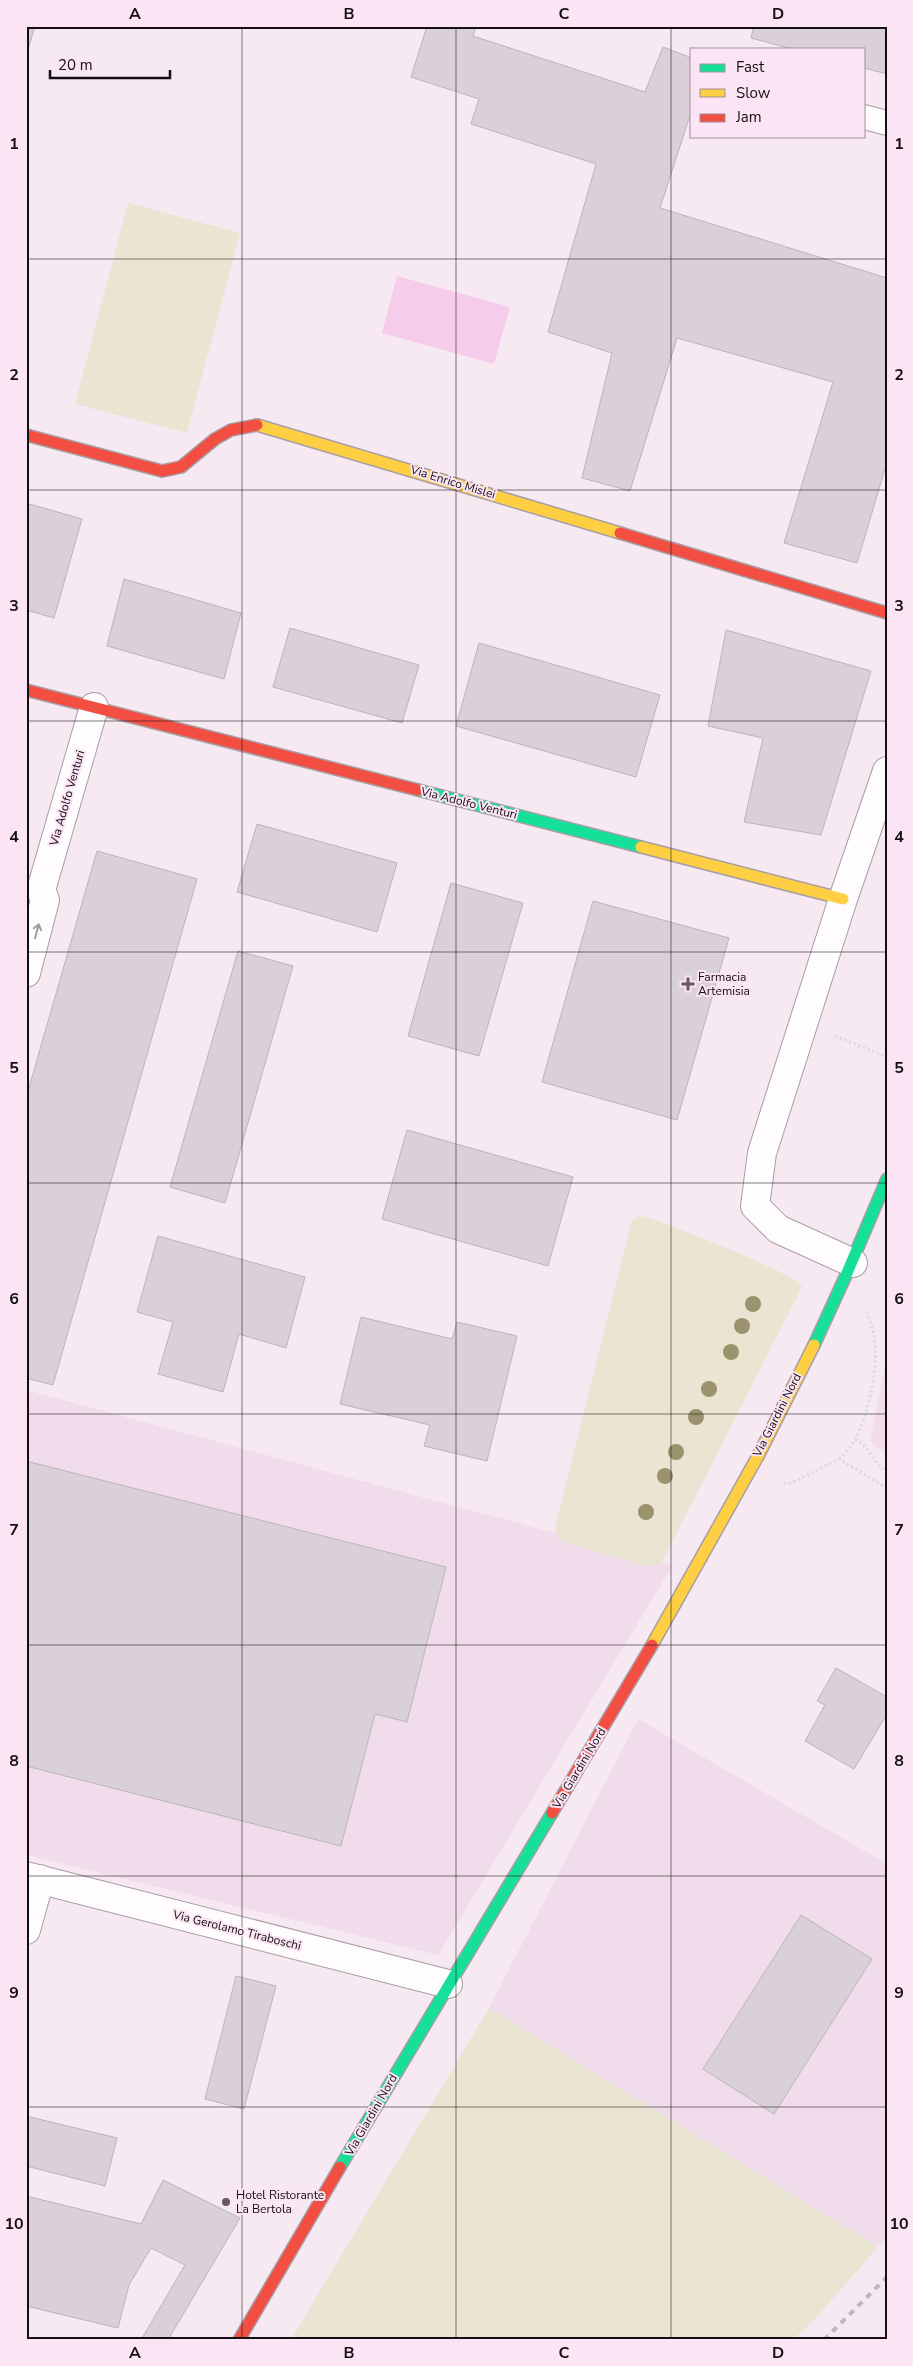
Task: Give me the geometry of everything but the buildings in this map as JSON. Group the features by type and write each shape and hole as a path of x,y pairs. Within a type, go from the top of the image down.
{"street":[{"name":"Via Enrico Mislei","path":"26,435 162,471 181,467 215,438 231,430 258,425 887,613"},
{"name":"Via Adolfo Venturi","path":"26,690 843,898"},
{"name":"Via Adolfo Venturi","path":"26,973 45,900 33,890 94,707"},
{"path":"853,1263 778,1229 755,1206 762,1153 843,898 887,771"},
{"name":"Via Giardini Nord","path":"239,2340 448,1984 661,1633 746,1478 853,1263 887,1179"},
{"path":"26,1930 33,1878"},
{"name":"Via Gerolamo Tiraboschi","path":"33,1878 448,1984"}],"lane":[{"path":"866,118 887,123"}],"path":[{"path":"804,1024 887,1057"},
{"path":"746,1478 789,1484 839,1459 855,1439 866,1408 876,1361 872,1324 864,1306"},
{"path":"855,1439 868,1446 877,1466 887,1472"},
{"path":"839,1459 887,1488"}],"shaded area":[{"path":"128,203 240,233 187,433 75,404"},
{"path":"397,276 510,307 494,364 382,333"},
{"path":"640,1216 651,1218 757,1261 795,1280 802,1287 663,1560 659,1565 650,1567 564,1542 558,1537 555,1527 632,1221"},
{"path":"887,1355 887,1455 870,1441"},
{"path":"26,1390 673,1565 438,1955 26,1855"},
{"path":"638,1719 887,1864 887,2237 878,2247 489,2008"},
{"path":"489,2008 878,2247 815,2319 793,2340 291,2340"}],"railway":[{"path":"824,2340 887,2277"}],"traffic: fast":[{"path":"418,790 641,847"},
{"path":"814,1345 887,1179"},
{"path":"340,2167 552,1813"}],"traffic: slow":[{"path":"257,425 620,533"},
{"path":"641,847 843,899"},
{"path":"652,1645 758,1456 814,1345"}],"traffic: jam":[{"path":"26,435 162,471 181,467 215,439 231,430 257,425"},
{"path":"620,533 887,613"},
{"path":"26,690 418,790"},
{"path":"552,1813 652,1645"},
{"path":"239,2340 340,2167"}],"place":[{"name":"Farmacia Artemisia","path":"688,984"},
{"name":"Hotel Ristorante La Bertola","path":"226,2202"}]}
